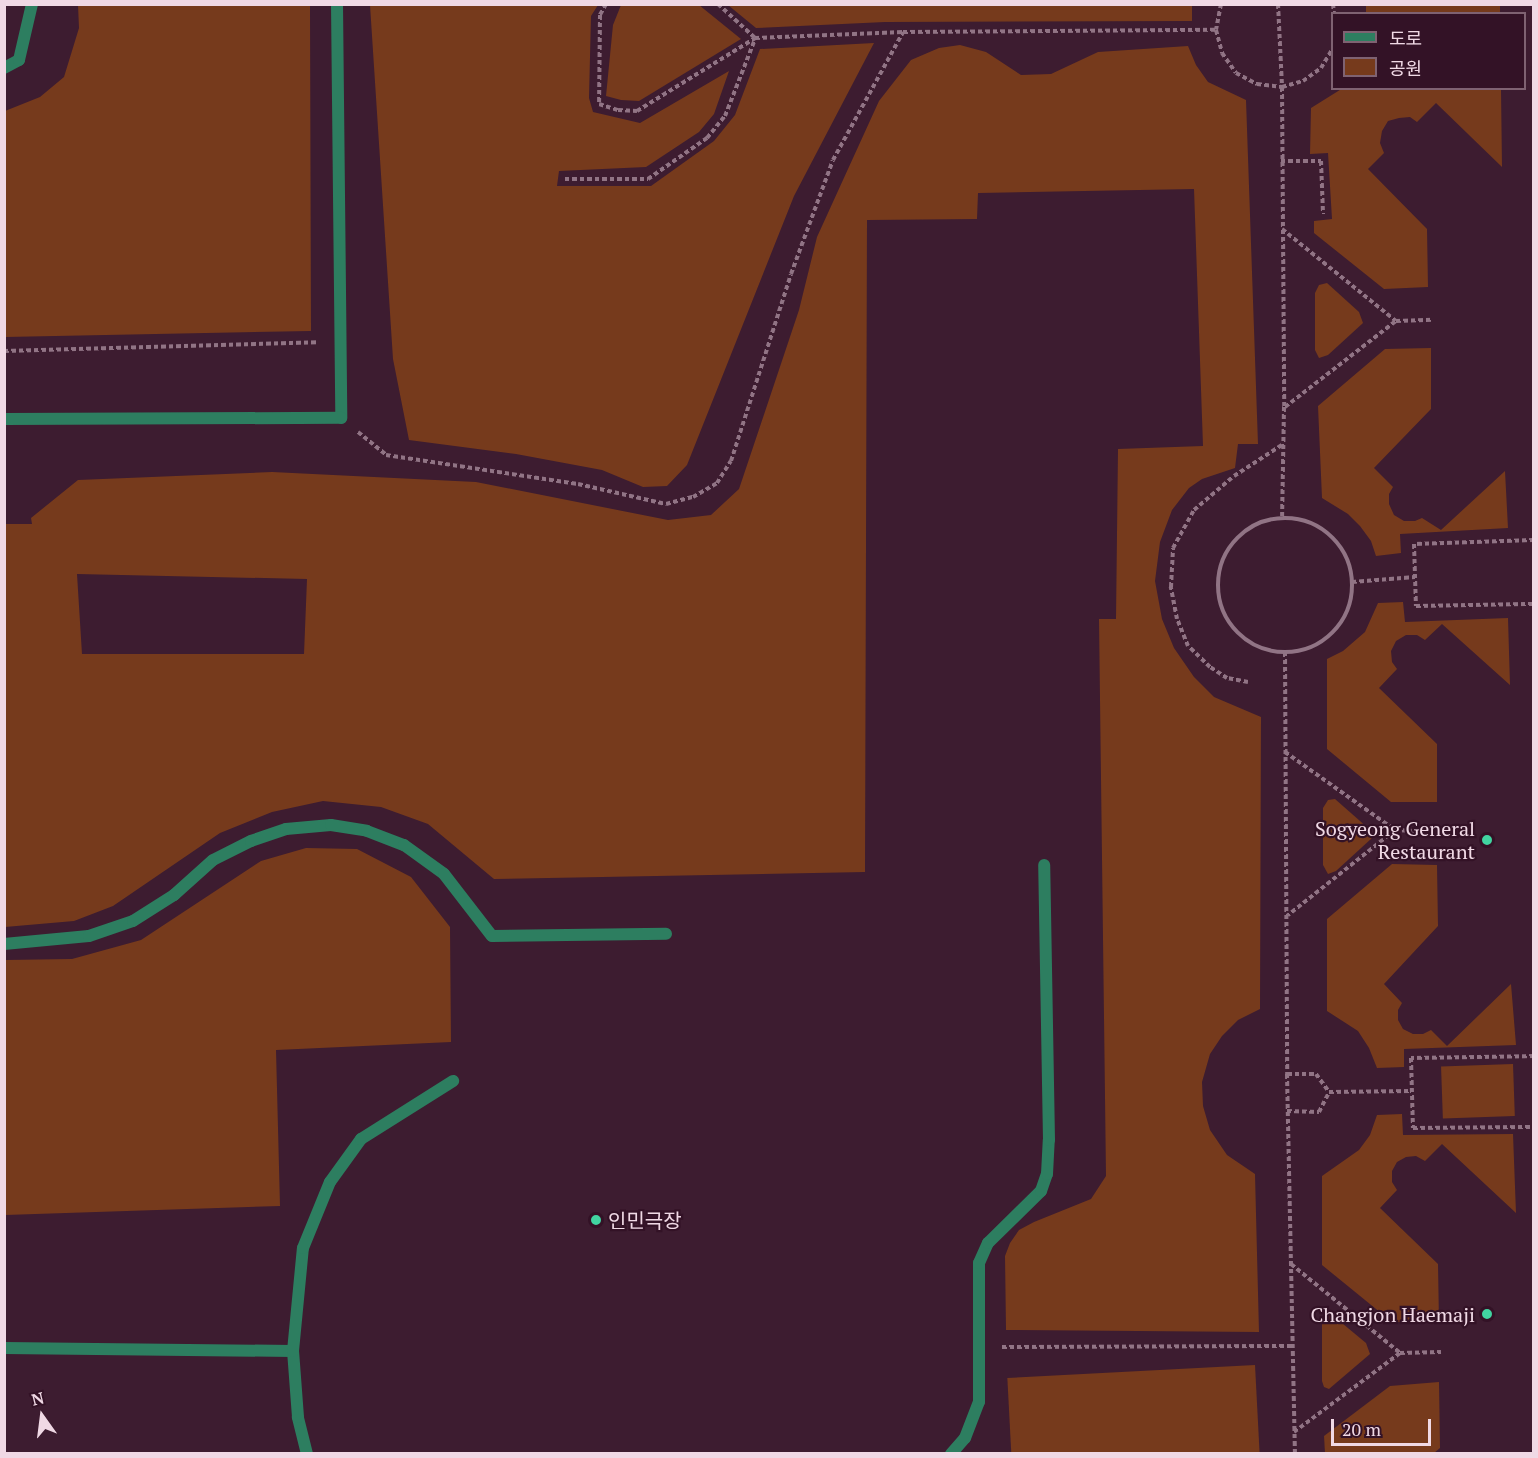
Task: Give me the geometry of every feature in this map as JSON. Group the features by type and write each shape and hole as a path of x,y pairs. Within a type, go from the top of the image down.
{"street":[{"path":"4,68 19,60 32,4"},
{"path":"4,419 341,418 343,342 337,4"},
{"path":"4,944 88,936 134,921 174,896 213,860 251,841 286,829 331,825 367,831 404,845 444,874 492,936 666,934"},
{"path":"951,1454 965,1438 979,1402 978,1263 988,1243 1041,1191 1047,1174 1049,1140 1044,865"},
{"path":"307,1454 298,1417 293,1351 303,1248 330,1182 361,1139 453,1081"},
{"path":"4,1348 293,1351"}],"path":[{"path":"606,4 600,15 600,104 618,110 637,111 755,38 903,33 1216,30"},
{"path":"718,4 755,38"},
{"path":"1221,4 1216,30 1222,53 1236,73 1257,84 1281,87 1303,81 1321,68 1331,52"},
{"path":"1278,4 1284,407 1282,518"},
{"path":"341,418 386,455 578,484 666,504 693,497 717,483 731,461 791,274 832,160 903,33"},
{"path":"565,179 648,178 707,138 724,116 755,38"},
{"path":"1281,161 1321,161 1323,214"},
{"path":"1282,229 1395,321"},
{"path":"1284,407 1395,321 1433,320"},
{"path":"4,351 343,342"},
{"path":"1248,682 1227,678 1210,667 1188,646 1177,619 1171,587 1173,548 1194,510 1234,476 1282,445"},
{"path":"1282,518 1308,521 1330,535 1346,556 1352,582 1348,608 1334,631 1312,646 1286,652 1260,647 1238,633 1223,612 1217,586 1222,561 1236,538 1257,523 1282,518"},
{"path":"1533,540 1414,544 1416,606 1533,604"},
{"path":"1352,582 1415,577"},
{"path":"1286,652 1287,1111 1295,1454"},
{"path":"1285,752 1395,830 1435,832"},
{"path":"1288,915 1395,830"},
{"path":"1533,1056 1410,1058 1413,1128 1533,1127"},
{"path":"1287,1074 1316,1074 1329,1092"},
{"path":"1329,1092 1412,1091"},
{"path":"1287,1111 1319,1112 1329,1092"},
{"path":"1290,1264 1400,1353"},
{"path":"980,1347 1292,1346"},
{"path":"1294,1432 1400,1353 1441,1352"}],"green space":[{"path":"1192,4 1192,21 885,22 756,28 728,5"},
{"path":"78,5 310,5 311,331 5,337 5,111 40,97 64,77 79,28"},
{"path":"370,5 598,5 591,16 589,98 593,112 640,123 729,71 714,114 699,132 646,167 559,171 557,186 651,186 714,141 735,115 760,49 874,43 794,196 687,465 667,486 643,487 602,470 516,454 409,440 393,359"},
{"path":"621,5 699,5 741,39 639,101 606,96 613,25"},
{"path":"1366,5 1500,5 1500,12 1366,12"},
{"path":"960,45 986,52 1021,75 1051,74 1098,52 1188,46 1196,65 1208,82 1246,100 1258,444 1238,444 1235,468 1202,479 1189,488 1172,510 1160,542 1155,581 1162,619 1174,648 1194,677 1214,697 1261,717 1260,1009 1238,1020 1222,1036 1210,1054 1202,1082 1203,1106 1210,1130 1227,1155 1255,1174 1259,1332 1006,1330 1005,1256 1010,1243 1019,1230 1091,1199 1106,1176 1099,619 1116,619 1118,449 1203,446 1194,189 978,193 977,219 867,220 865,872 494,879 428,824 381,807 323,801 272,812 220,833 113,906 74,921 5,927 5,524 32,524 31,518 78,480 272,472 476,482 668,520 711,515 739,489 799,310 817,237 879,101 911,60 939,48","holes":["77,574 307,579 304,654 82,654"]},
{"path":"1340,90 1501,90 1502,167 1436,103 1417,122 1410,117 1399,118 1388,121 1382,131 1380,143 1384,153 1368,169 1427,229 1428,287 1384,289 1314,233 1314,221 1332,219 1328,153 1310,154 1311,108"},
{"path":"1327,283 1359,312 1363,323 1328,355 1319,358 1315,350 1315,293 1319,285"},
{"path":"1431,348 1431,409 1374,468 1393,487 1389,494 1389,504 1394,515 1404,521 1415,521 1422,518 1441,530 1505,471 1508,528 1400,534 1401,553 1376,556 1371,541 1360,526 1348,514 1322,498 1318,406 1385,349"},
{"path":"1403,602 1405,622 1508,618 1510,685 1442,624 1425,640 1417,635 1406,635 1396,641 1391,651 1392,662 1397,669 1379,688 1437,744 1437,802 1391,802 1327,749 1327,659 1343,651 1365,632 1378,603"},
{"path":"1335,799 1368,828 1372,838 1336,871 1328,874 1323,865 1323,808 1328,800"},
{"path":"306,848 357,849 411,877 450,927 451,1042 276,1050 280,1206 5,1215 5,960 72,959 141,940 261,861"},
{"path":"1392,864 1437,865 1438,926 1384,984 1402,1003 1398,1010 1398,1020 1403,1029 1413,1034 1423,1034 1431,1030 1447,1046 1511,984 1516,1045 1404,1049 1404,1067 1377,1068 1369,1048 1358,1031 1327,1011 1327,919"},
{"path":"1513,1064 1515,1116 1443,1118 1441,1067"},
{"path":"1402,1114 1403,1135 1513,1134 1516,1213 1442,1144 1425,1161 1416,1156 1406,1157 1397,1162 1392,1171 1392,1182 1397,1190 1380,1208 1438,1264 1439,1322 1392,1322 1322,1265 1322,1176 1359,1150 1370,1135 1377,1115"},
{"path":"1331,1314 1366,1343 1370,1354 1329,1389 1324,1387 1322,1381 1322,1324 1325,1316"},
{"path":"1255,1365 1260,1453 1011,1454 1007,1378"},
{"path":"1439,1382 1440,1448 1434,1453 1325,1453 1324,1436 1390,1386"}],"place":[{"name":"Sogyeong General Restaurant","path":"1487,840"},
{"name":"인민극장","path":"596,1220"},
{"name":"Changjon Haemaji","path":"1487,1314"}]}
